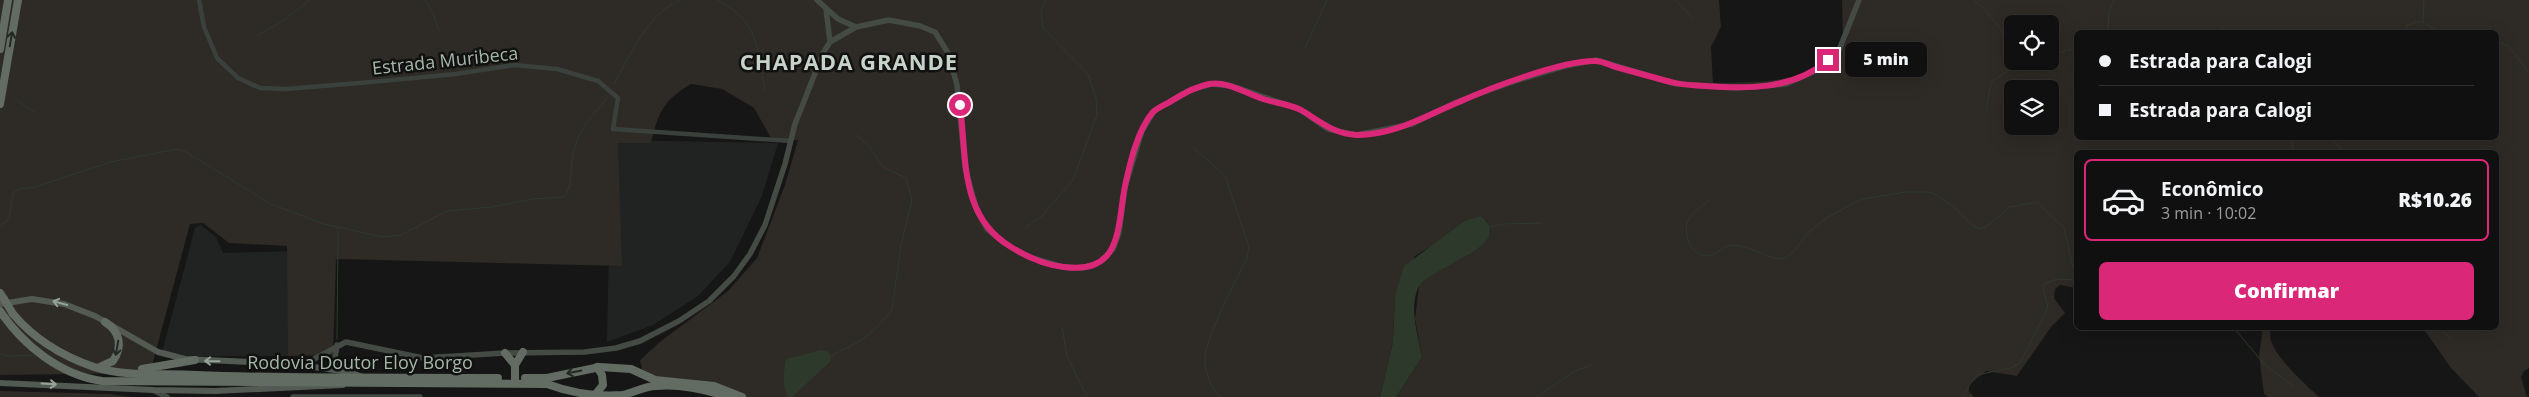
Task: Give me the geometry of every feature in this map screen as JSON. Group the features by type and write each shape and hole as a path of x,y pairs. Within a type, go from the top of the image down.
{"highway":[{"path":"0,49 8,0"},
{"path":"0,104 18,0"},
{"name":"Rodovia Doutor Eloy Borgo","path":"1,299 34,336 50,348 96,368 126,372 515,381 547,378 597,367 631,369 655,380 714,386 742,397"},
{"path":"2,314 28,343 53,362 82,377 109,382 349,383 515,381 547,384 574,394 622,395 655,386 689,388 728,397"},
{"path":"96,368 110,364 118,351 116,332 106,322"},
{"path":"505,352 515,365"},
{"path":"515,381 515,365 523,352"},
{"path":"126,372 195,360"},
{"path":"595,395 603,385 602,375 597,367"}],"main road":[{"path":"1,299 48,300 74,308 106,322 158,352 195,360 303,365 340,370 364,378"},
{"path":"0,383 214,394 323,387 349,383"}],"street":[{"name":"Estrada Muribeca","path":"199,0 204,27 217,58 238,78 260,88 280,90 371,82 456,74 514,65 557,69 598,81 618,98 613,129 791,141"},
{"path":"817,0 838,19 856,27"},
{"path":"830,42 856,27 889,20 920,26 936,32 948,53 957,85 965,166 977,211 987,229 1002,242 1026,256 1063,267 1083,268 1100,262 1113,248 1119,233 1125,187 1142,131 1154,111 1190,90 1210,84 1232,86 1299,109 1328,129 1356,135 1412,124 1459,102 1515,81 1565,66 1596,60 1676,84 1738,88 1786,84 1817,70 1839,50 1859,0"},
{"path":"303,365 319,358 337,345 346,342 423,358 505,352 585,352 616,348 662,331 709,301 734,276 750,254 765,225 811,84 830,42 826,9"},
{"path":"337,345 335,358 340,370"},
{"path":"153,390 167,397"},
{"path":"293,397 420,397"}],"shaded area":[{"path":"0,0 1719,0 1721,27 1711,47 1713,83 1782,79 1796,76 1821,65 1843,42 1842,0 2529,0 2529,368 2524,371 2521,377 2527,397 2479,397 2451,368 2424,330 2499,330 2499,150 2074,150 2074,288 2060,285 2055,289 2054,298 2065,313 2051,327 2017,376 1986,371 1969,385 1969,391 1974,397 1396,397 1422,357 1415,319 1419,285 1429,276 1468,255 1491,232 1487,221 1481,216 1415,256 1395,296 1393,342 1380,397 742,397 644,379 640,360 661,341 728,291 757,258 785,185 798,140 772,140 754,108 722,89 691,84 668,102 660,115 651,143 618,143 622,266 336,259 333,355 288,356 287,246 229,243 203,223 190,224 150,373 0,375"},
{"path":"611,140 778,143 762,196 730,262 698,296 653,325 607,342"},
{"path":"1481,216 1490,227 1488,237 1480,247 1425,280 1418,288 1415,296 1414,313 1422,357 1396,397 1380,397 1393,342 1395,296 1404,266 1465,221"},
{"path":"201,225 216,237 223,253 295,251 295,356 161,356 195,228"},
{"path":"2263,330 2272,330 2270,336 2278,355 2319,397 2268,397 2264,394 2259,355"},
{"path":"821,350 829,352 831,361 792,397 789,397 784,384 786,359"},
{"path":"0,391 110,394 131,397 0,397"}],"waterway":[{"path":"258,35 281,22 310,0"},
{"path":"425,0 433,13 439,30"},
{"path":"614,84 633,48 650,24 659,14 681,0"},
{"path":"717,0 741,16 754,37 765,90"},
{"path":"1025,228 1042,216 1073,180 1097,115 1096,98 1088,74 1043,28 1041,12 1046,0"},
{"path":"1305,48 1327,0"},
{"path":"1676,0 1692,18"},
{"path":"1974,0 1997,24 2004,36"},
{"path":"2108,30 2109,12 2114,0"},
{"path":"2423,21 2424,0"},
{"path":"2406,30 2407,25 2420,21 2436,30"},
{"path":"2222,30 2223,26"},
{"path":"2499,42 2509,46 2529,73"},
{"path":"2059,53 2074,49"},
{"path":"1986,111 1991,82 2009,70"},
{"path":"14,98 34,112"},
{"path":"0,226 9,219 13,193 19,189 35,187 111,162 177,149 186,152 271,204 324,224 383,237 401,235 447,211 492,207 532,199 563,197 570,185 576,142 584,126 607,98"},
{"path":"829,357 860,341 876,328 892,310 901,245 912,200 906,178 883,167 868,145 855,134"},
{"path":"2292,140 2293,150"},
{"path":"2333,140 2342,150"},
{"path":"1193,147 1225,176 1249,247 1247,258 1210,336 1205,358 1207,374 1220,397"},
{"path":"1709,201 1693,214 1687,224 1687,236 1696,252 1700,255 1710,256 1727,246 1734,245 1779,259 1785,258 1793,252 1810,231 1828,217 1862,199 1906,192 1931,192 1953,206 1972,225 1980,229 1986,227 2010,207 2037,202 2064,228 2074,271"},
{"path":"1488,227 1503,224 1542,223"},
{"path":"337,339 338,228"},
{"path":"1962,397 1976,375 2011,368 2020,363 2048,307 2043,290 2044,284 2057,279 2074,280"},
{"path":"1062,327 1067,356 1087,397"},
{"path":"2236,330 2264,364 2294,387"},
{"path":"2441,330 2450,338"},
{"path":"0,354 10,356 36,355"},
{"path":"1536,397 1575,371 1591,365"}],"district":[{"name":"CHAPADA GRANDE","path":"849,61"}],"route":[{"path":"960,105 965,166 977,211 987,229 1002,242 1026,256 1063,267 1083,268 1100,262 1113,248 1119,233 1125,187 1134,152 1142,131 1154,111 1190,90 1210,84 1232,86 1299,109 1328,129 1356,135 1385,131 1412,124 1459,102 1515,81 1565,66 1596,60 1676,84 1738,88 1786,84 1817,70 1828,60"}]}
